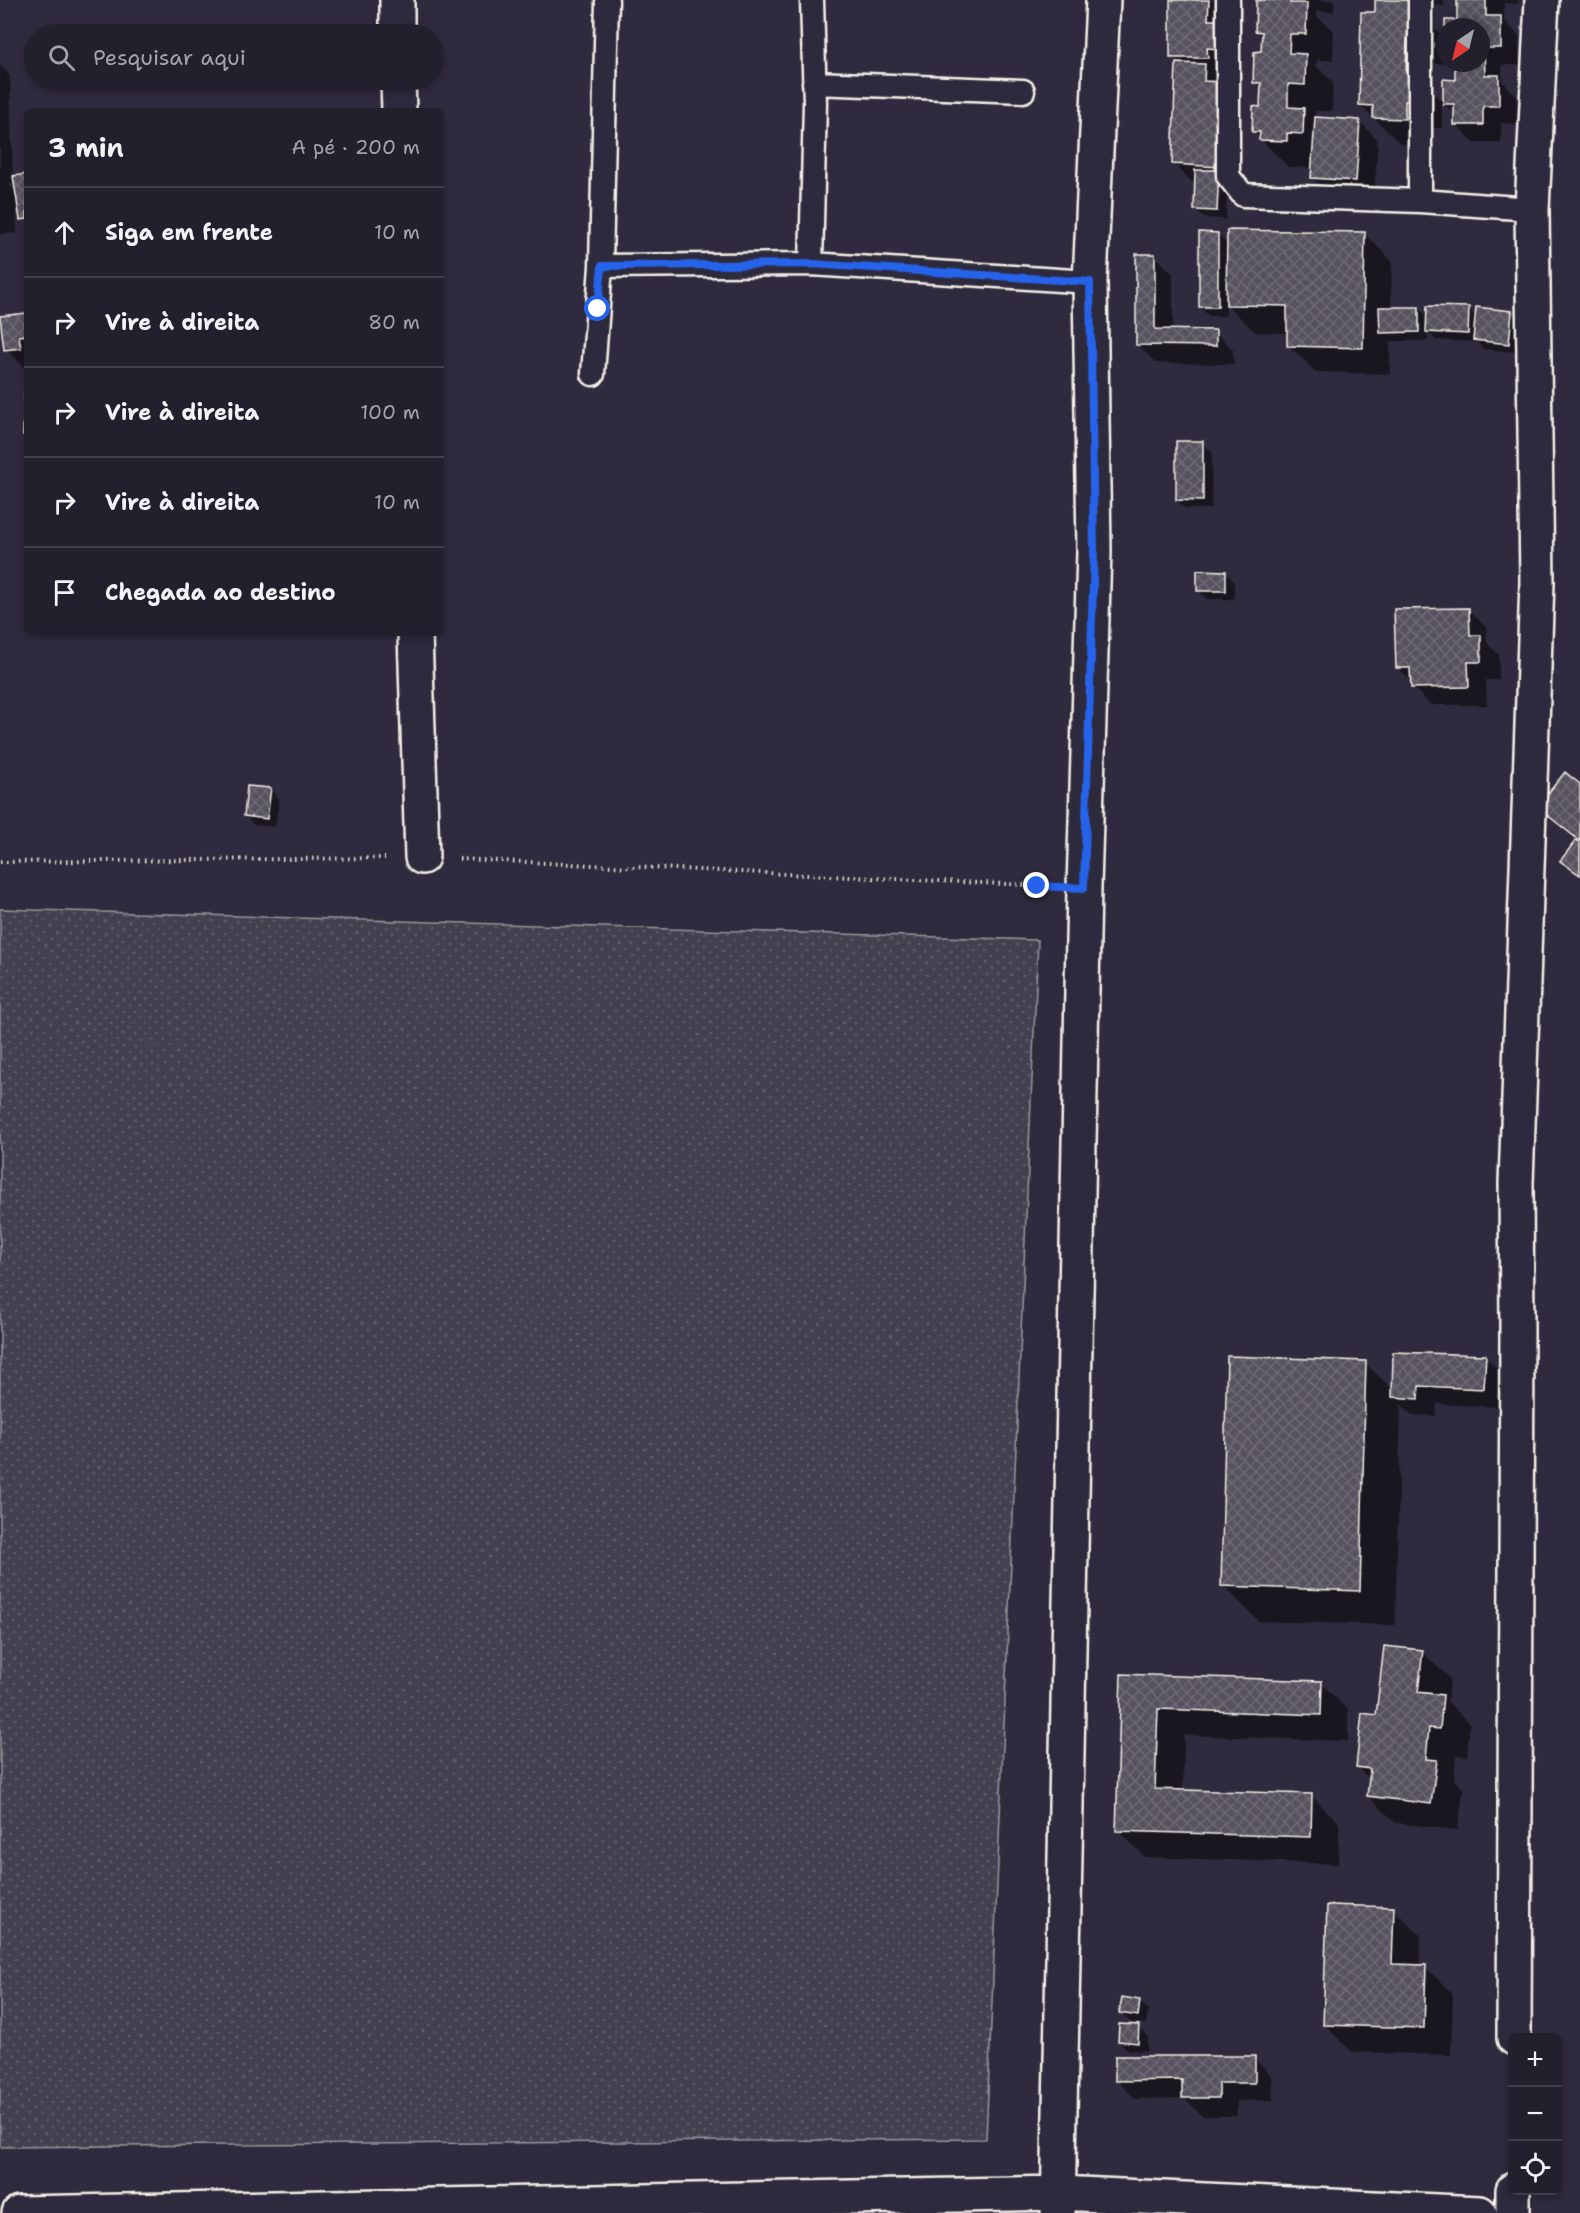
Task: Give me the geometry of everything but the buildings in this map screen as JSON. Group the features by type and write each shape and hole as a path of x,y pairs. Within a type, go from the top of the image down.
{"street":[{"path":"397,0 397,24"},
{"path":"1058,2203 1084,888 1094,551 1090,282 1103,0"},
{"path":"1514,2033 1516,1183 1537,582 1532,209 1542,0"},
{"path":"398,90 399,108"},
{"path":"415,636 422,857"},
{"path":"1513,2195 1513,2213"},
{"path":"19,2213 1058,2203 1480,2213"}],"lane":[{"path":"593,374 602,266 607,0"},
{"path":"811,264 814,83 812,0"},
{"path":"1228,0 1228,176 1243,195 1420,201 1532,209"},
{"path":"1420,0 1420,201"},
{"path":"814,83 1023,91"},
{"path":"602,266 811,264 1090,282"}],"path":[{"path":"0,862 422,857 1084,888"}],"shaded area":[{"path":"0,909 1038,940 986,2139 0,2147"}],"route":[{"path":"598,309 602,266 811,264 1090,282 1094,551 1084,888 1037,886"}]}
